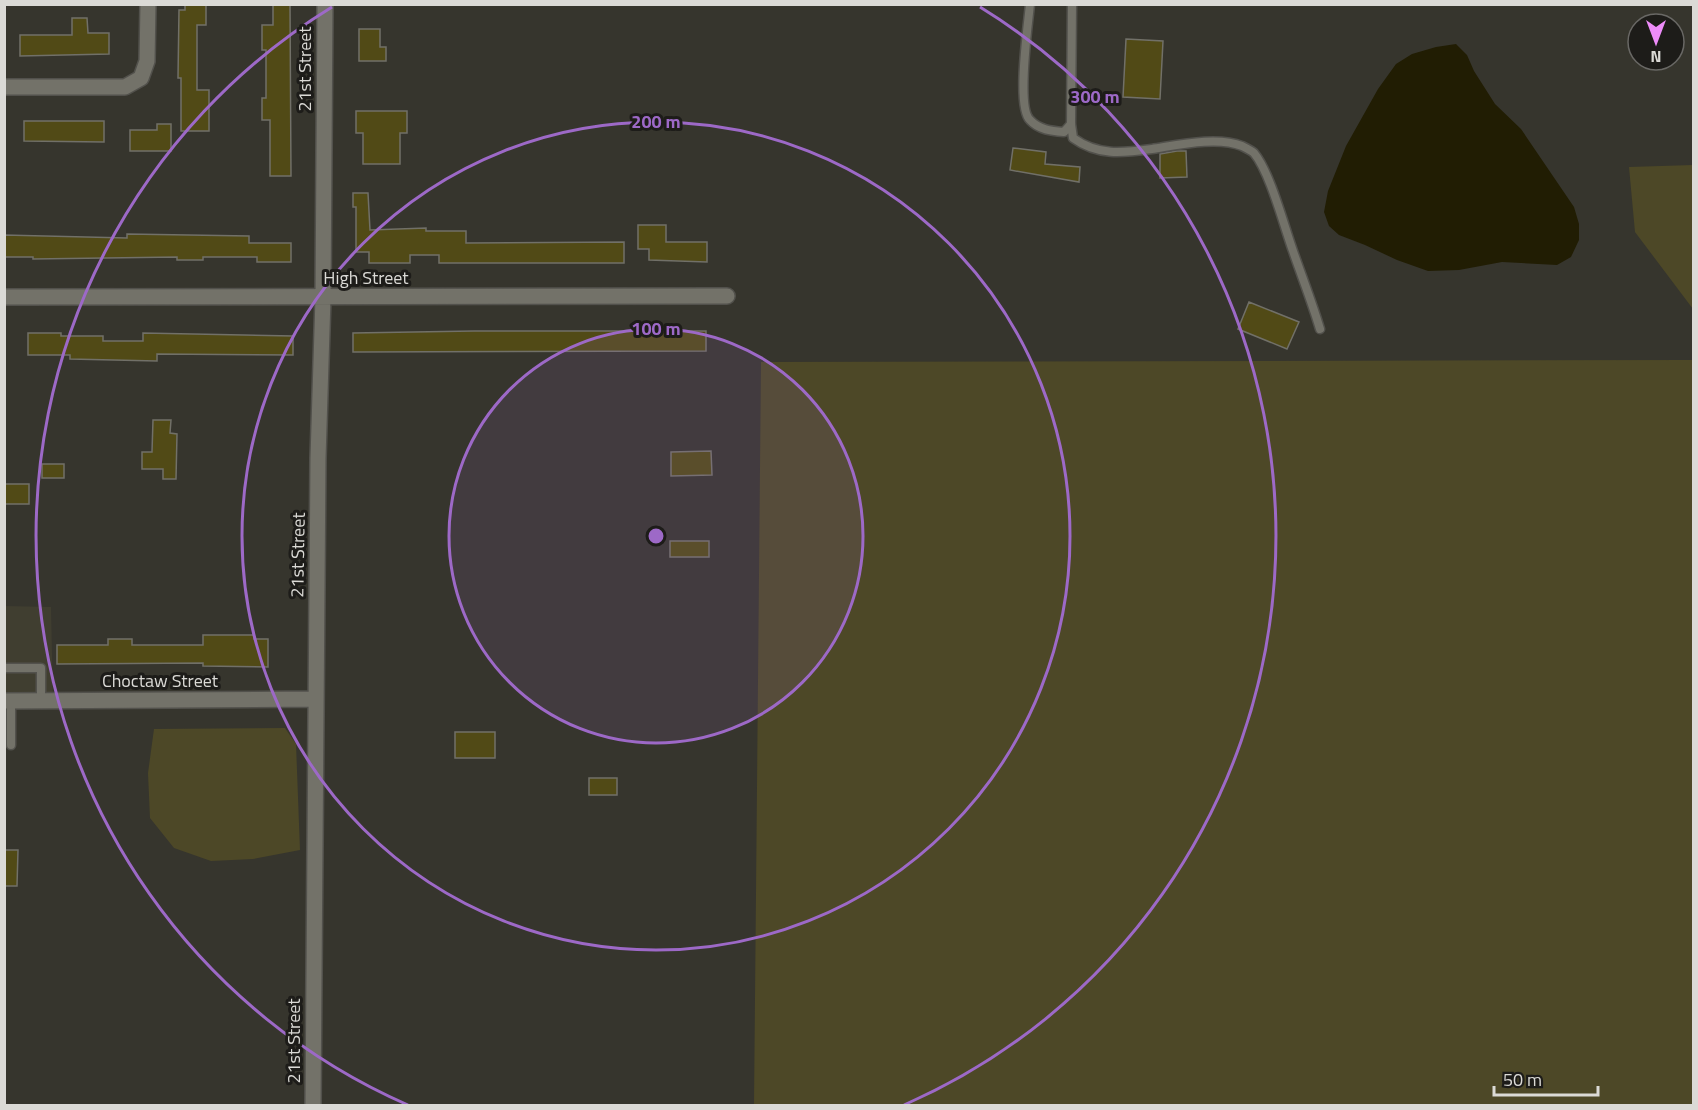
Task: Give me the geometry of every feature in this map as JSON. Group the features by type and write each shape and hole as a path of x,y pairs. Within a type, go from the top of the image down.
{"street":[{"path":"4,87 125,87 141,78 147,61 147,4"},
{"name":"21st Street","path":"313,1106 318,458 323,298 325,4"},
{"name":"High Street","path":"4,297 727,296"},
{"name":"Choctaw Street","path":"8,701 316,699"}],"lane":[{"path":"1030,4 1023,88 1024,108 1029,120 1047,131 1064,132 1071,124"},
{"path":"1072,4 1071,124 1073,138 1086,147 1104,153 1126,153 1188,143 1228,143 1254,152 1273,193 1320,329"},
{"path":"4,668 41,668 41,701"},
{"path":"8,701 11,745"}],"shaded area":[{"path":"1456,44 1467,55 1474,71 1495,104 1521,129 1574,207 1579,224 1579,240 1571,257 1557,265 1502,262 1459,270 1428,271 1339,235 1329,226 1324,212 1328,191 1346,146 1378,89 1396,64 1412,54"},
{"path":"1693,165 1693,309 1635,232 1629,167"},
{"path":"1693,360 1693,1105 754,1105 761,362"},
{"path":"5,606 51,607 53,701 5,701"},
{"path":"285,728 296,744 300,850 253,859 211,861 174,848 150,818 148,773 154,729"}],"building":[{"path":"185,4 206,4 206,25 197,25 197,90 209,90 209,131 181,131 181,78 178,78 179,10 185,10"},
{"path":"273,4 290,4 291,176 270,176 270,120 262,120 262,98 266,98 266,50 262,50 262,25 273,25"},
{"path":"72,18 87,18 88,33 109,33 109,54 20,56 20,35 72,35"},
{"path":"359,29 380,29 380,47 386,47 386,61 359,61"},
{"path":"1126,39 1163,41 1160,99 1123,97"},
{"path":"356,111 407,111 407,133 400,133 400,164 363,164 363,133 356,133"},
{"path":"24,121 104,121 104,142 24,141"},
{"path":"157,124 171,124 171,151 130,151 130,130 157,130"},
{"path":"1013,148 1046,152 1045,164 1080,167 1079,182 1010,170"},
{"path":"1186,151 1187,177 1160,178 1160,154"},
{"path":"353,193 368,193 370,230 426,228 426,231 466,231 466,243 624,242 624,263 439,263 439,255 410,255 410,263 369,263 369,252 356,252 356,207 353,207"},
{"path":"638,225 666,225 666,242 707,242 707,262 649,260 649,249 638,249"},
{"path":"127,234 249,236 249,243 291,243 291,262 257,262 257,257 203,257 203,260 177,260 177,257 33,259 33,257 4,257 4,235 127,238"},
{"path":"1249,302 1299,322 1287,349 1238,329"},
{"path":"706,331 706,351 353,352 353,333"},
{"path":"28,333 103,336 103,341 143,341 143,333 293,336 293,355 157,354 157,361 70,359 70,355 28,355"},
{"path":"153,420 171,420 170,433 177,434 176,479 163,479 163,469 142,469 142,452 152,452"},
{"path":"711,451 712,475 671,476 671,452"},
{"path":"42,464 64,464 64,478 42,478"},
{"path":"4,484 29,484 29,504 4,504"},
{"path":"670,541 709,541 709,557 670,557"},
{"path":"203,635 254,635 254,639 268,639 268,667 203,666 203,663 57,664 57,645 108,645 108,639 132,639 132,645 203,645"},
{"path":"455,732 495,732 495,758 455,758"},
{"path":"589,778 617,778 617,795 589,795"},
{"path":"4,850 18,850 17,886 4,886"}]}
